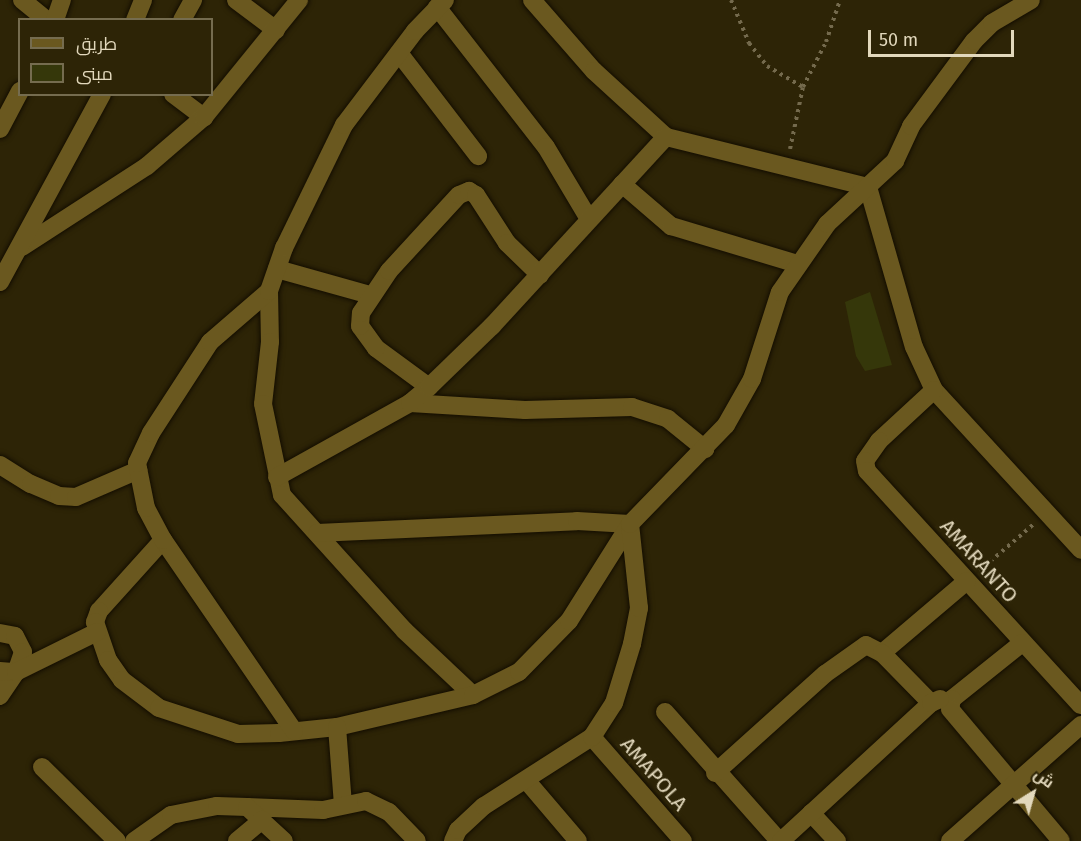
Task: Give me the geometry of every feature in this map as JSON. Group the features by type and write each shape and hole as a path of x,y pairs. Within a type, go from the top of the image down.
{"street":[{"path":"22,0 44,18"},
{"path":"56,18 62,0"},
{"path":"136,18 143,0"},
{"path":"183,18 193,0"},
{"path":"236,0 276,30"},
{"path":"22,247 147,166 204,117 299,0"},
{"path":"532,0 594,71 666,137 868,187"},
{"path":"163,540 99,611 95,622 97,632 123,680 159,708 238,734 337,727 473,695 519,672 548,645 569,621 630,524 726,425 752,379 780,292 827,224 895,161 911,126 974,41 992,23 1031,0"},
{"path":"473,695 398,623 282,495 263,404 270,342 269,291 339,134 399,53 441,3 546,147 589,219"},
{"path":"399,53 478,156"},
{"path":"0,129 18,95"},
{"path":"1,278 22,247 101,96"},
{"path":"176,96 204,117"},
{"path":"277,477 410,403 429,387 540,275 666,137"},
{"path":"622,184 671,226 798,264"},
{"path":"868,187 914,347 934,390 1081,550"},
{"path":"429,387 366,336 360,326 361,313 370,295 465,192 476,195 503,237 540,275"},
{"path":"277,269 370,295"},
{"path":"269,291 226,326 192,366 142,448 138,470 146,508 163,540 294,731"},
{"name":"AMARANTO","path":"934,390 879,441 865,461 867,471 1081,705"},
{"path":"410,403 525,410 632,406 668,419 705,448"},
{"path":"0,465 31,484 59,496 76,497 138,470"},
{"path":"317,532 577,521 630,524"},
{"path":"453,841 458,830 484,806 592,737 614,703 632,644 639,597 630,524"},
{"path":"882,652 967,581"},
{"path":"8,671 97,632"},
{"path":"0,633 19,639 23,652 8,671 0,696"},
{"path":"665,712 715,772 780,841 931,703 952,699 1022,643"},
{"path":"715,772 858,648 866,645 882,652 931,703"},
{"path":"952,699 952,714 1012,787 1061,841"},
{"path":"950,841 1081,725"},
{"path":"337,727 343,805"},
{"name":"AMAPOLA","path":"592,737 683,841"},
{"path":"42,767 117,841"},
{"path":"526,780 578,841"},
{"path":"134,841 154,823 171,814 217,806 323,810 343,805 375,802 417,841"},
{"path":"247,807 284,841"},
{"path":"811,813 837,841"},
{"path":"237,841 262,820"}],"path":[{"path":"731,0 749,43 767,66 803,87"},
{"path":"787,166 803,87 826,42 840,0"},
{"path":"967,581 1047,513"}],"building":[{"path":"870,292 892,365 865,371 856,356 845,302"}]}
